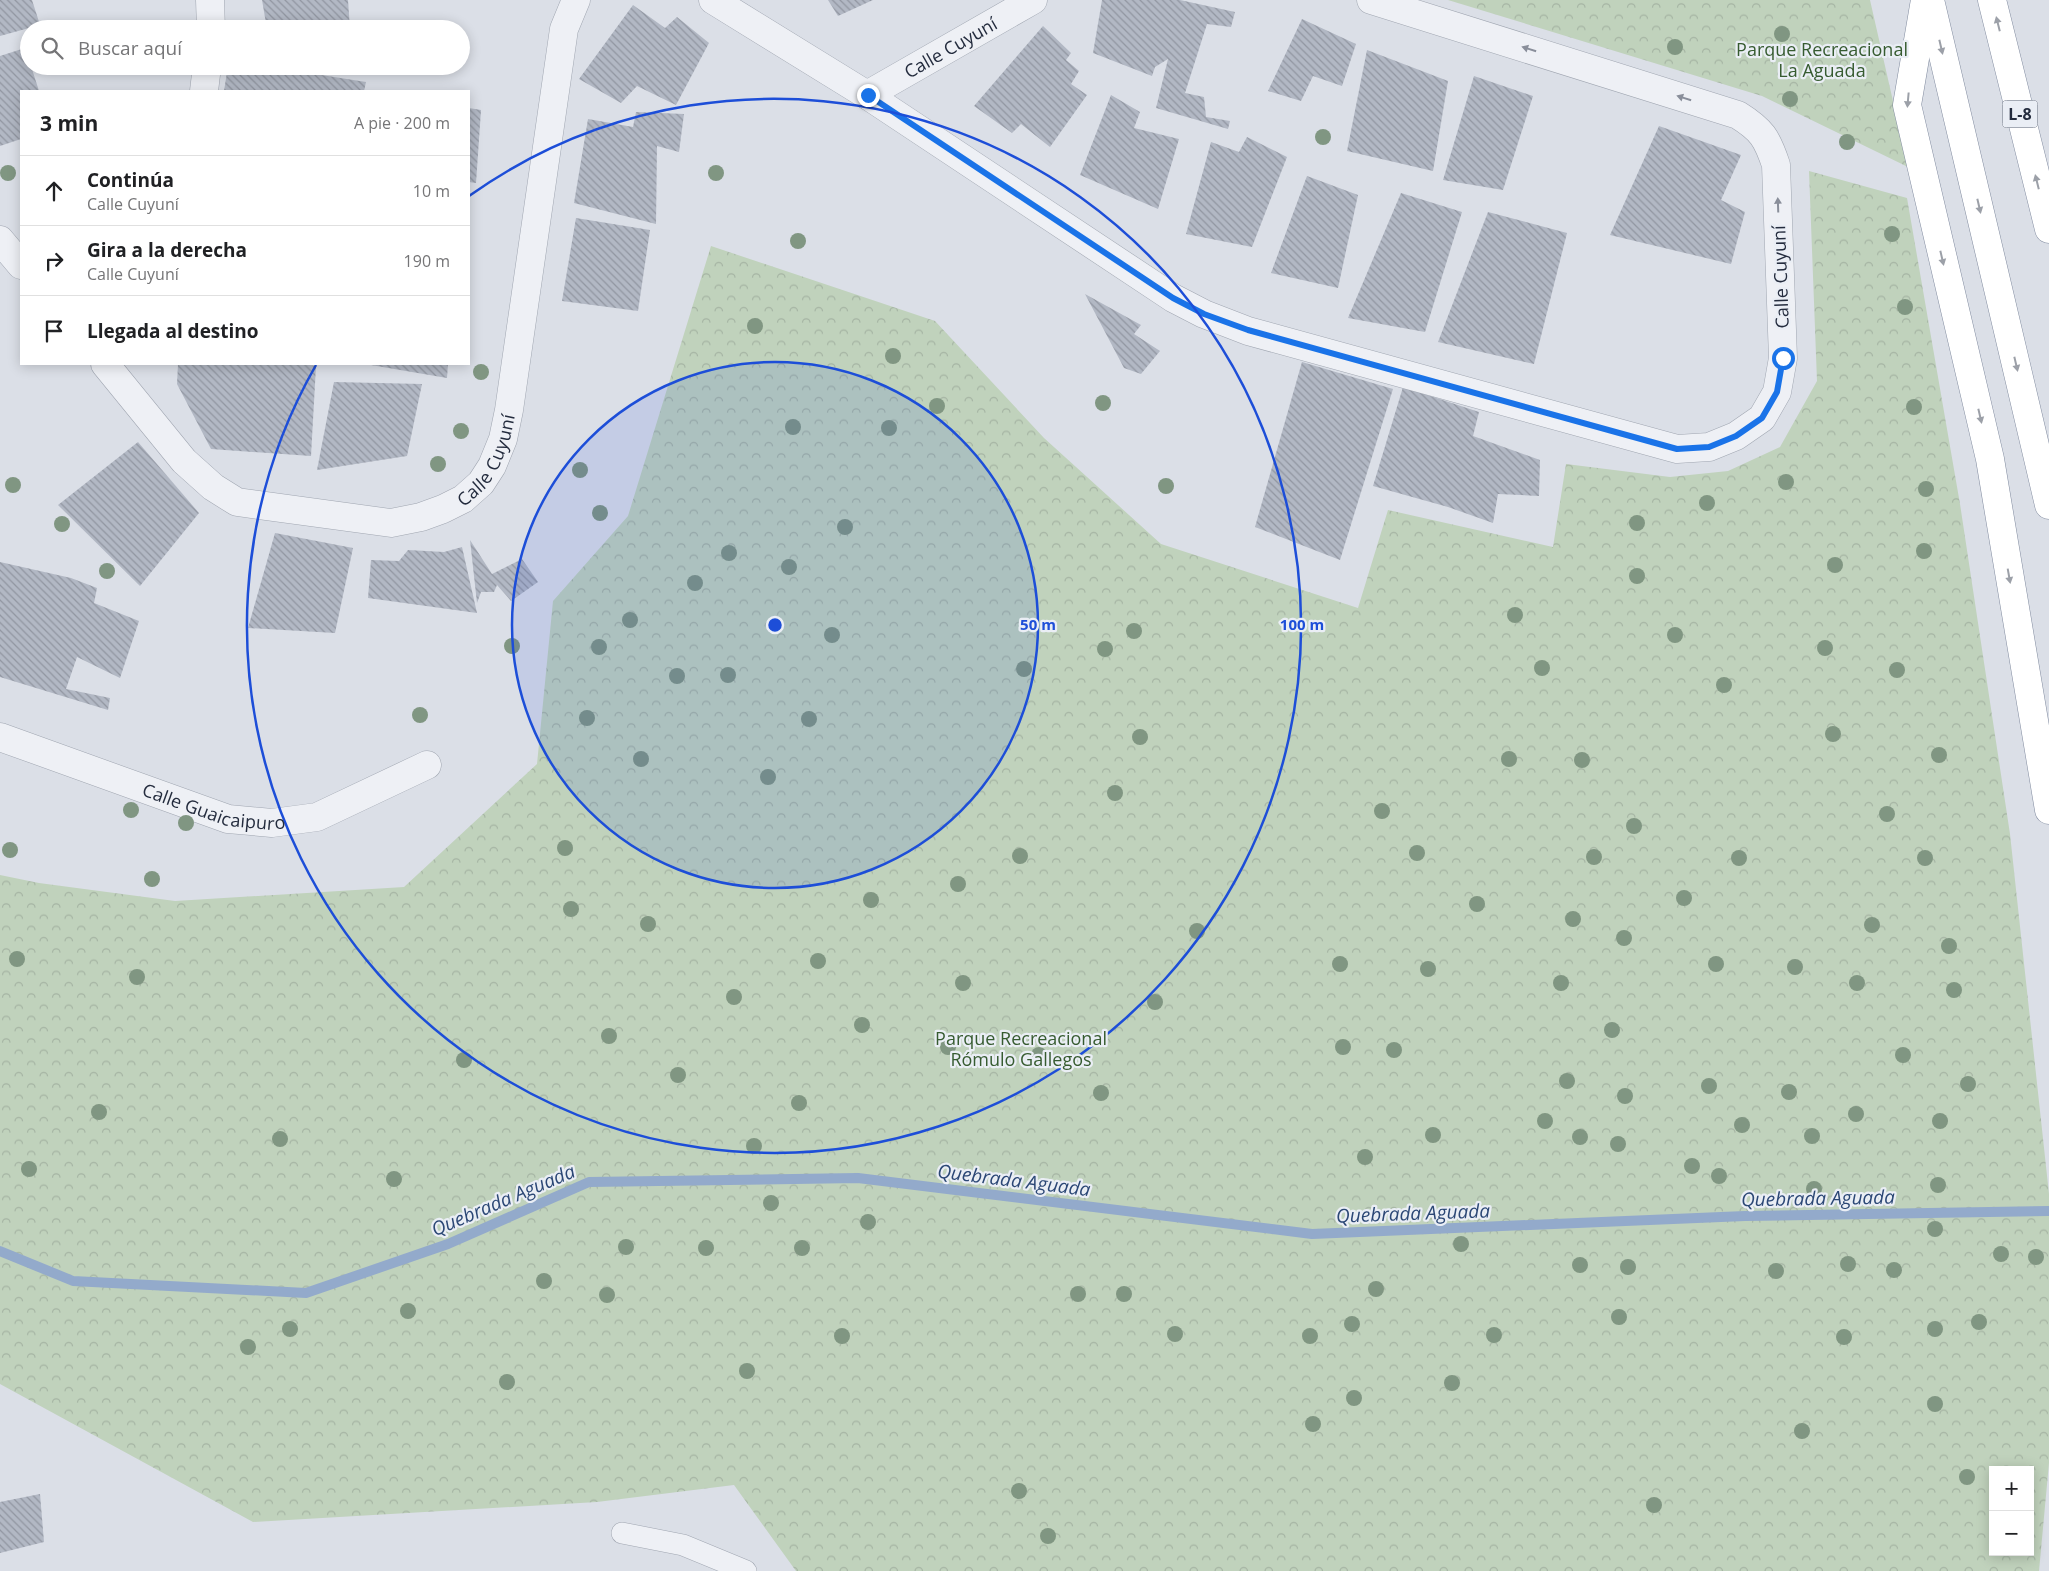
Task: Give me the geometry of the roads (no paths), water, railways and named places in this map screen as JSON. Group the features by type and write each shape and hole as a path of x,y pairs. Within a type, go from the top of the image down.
{"highway":[{"path":"1925,0 1907,105 1990,459 2049,810"},
{"path":"1930,0 2049,505"},
{"name":"L-8","path":"1992,0 2049,229"}],"street":[{"path":"210,0 212,20"},
{"name":"Calle Cuyuní","path":"111,366 184,461 213,487 237,502 391,524 421,518 463,499 481,483 492,466 505,429 564,29 576,0"},
{"name":"Calle Cuyuní","path":"713,0 868,95 1173,298 1204,314 1248,330 1677,449 1709,447 1736,436 1762,418 1777,392 1783,358 1776,165 1769,143 1755,126 1738,115 1371,0"},
{"name":"Calle Cuyuní","path":"868,95 1033,0"},
{"path":"204,90 206,75"},
{"path":"0,240 20,264"},
{"name":"Calle Guaicaipuro","path":"0,737 228,819 272,822 317,817 427,765"}],"lane":[{"path":"622,1532 683,1545 746,1571"}],"waterway":[{"name":"Quebrada Aguada","path":"0,1251 73,1281 306,1293 448,1244 589,1182 858,1178 1312,1234 1745,1216 2049,1211"}],"park label":[{"name":"Parque Recreacional La Aguada","path":"1822,59"},
{"name":"Parque Recreacional Rómulo Gallegos","path":"1021,1048"}]}
